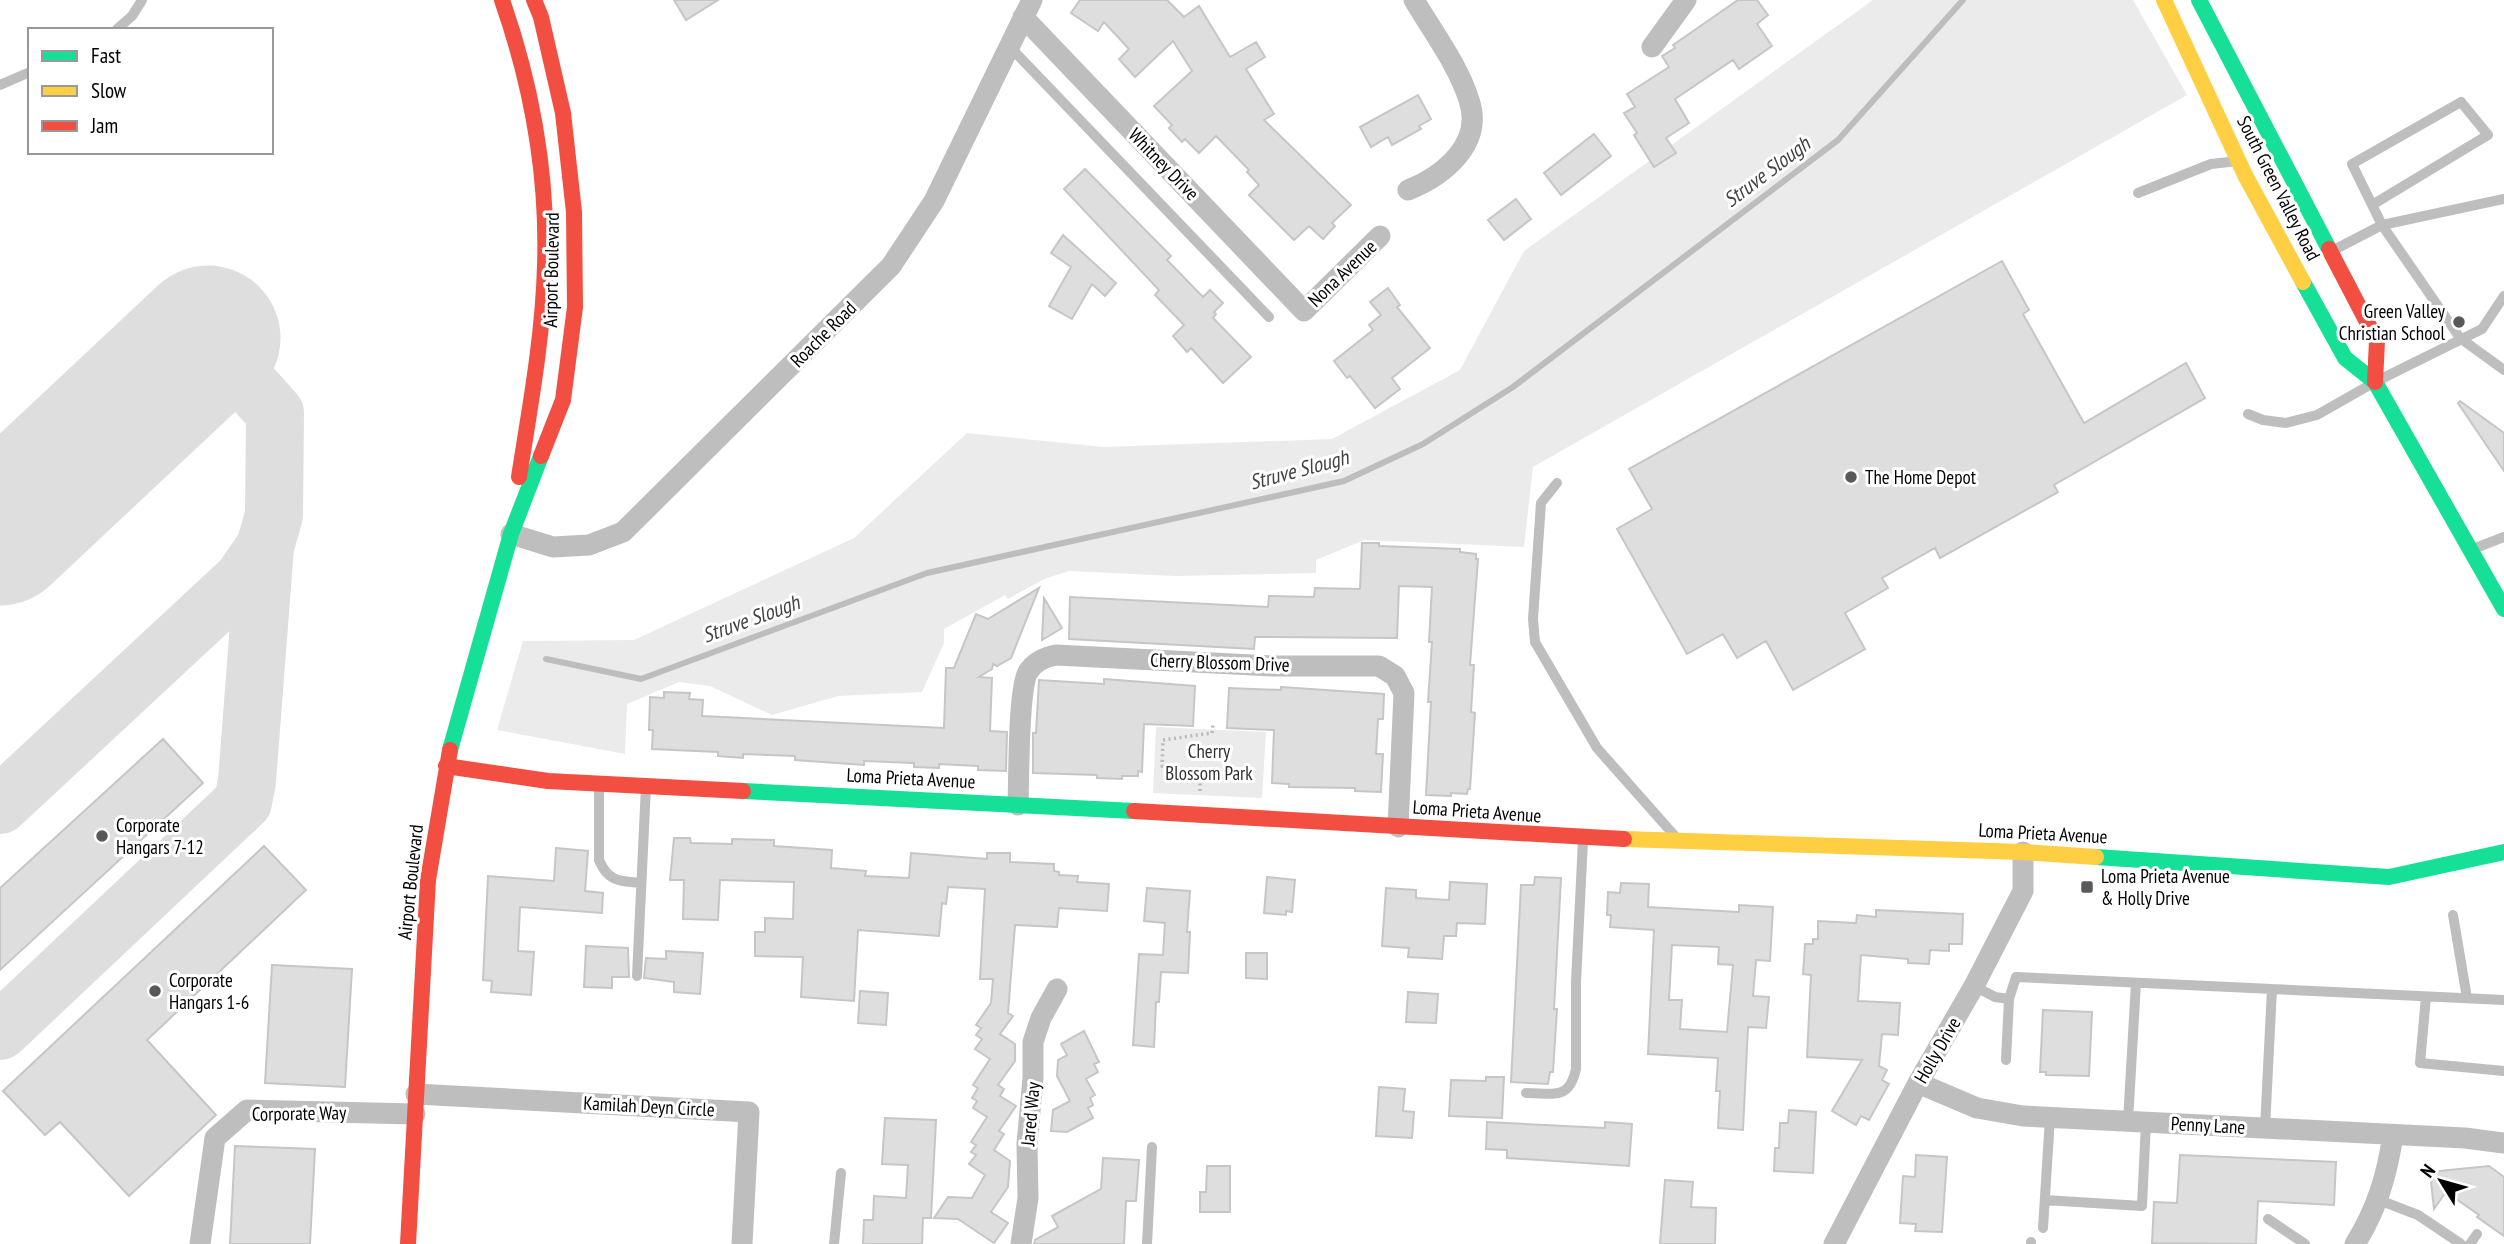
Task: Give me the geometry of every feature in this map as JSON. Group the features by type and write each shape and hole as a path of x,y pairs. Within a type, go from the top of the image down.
{"main road":[{"name":"Airport Boulevard","path":"502,0 512,26 534,117 545,216 544,303 512,534"},
{"name":"Airport Boulevard","path":"408,1244 428,880 446,766 512,534 563,400 575,307 574,212 563,113 541,17 534,0"},
{"name":"South Green Valley Road","path":"2164,0 2239,161 2344,358 2375,382 2504,609"},
{"name":"South Green Valley Road","path":"2199,0 2377,341 2375,382"},
{"name":"Loma Prieta Avenue","path":"446,766 548,781 1583,838 2023,852 2389,877 2504,852"}],"street":[{"path":"1408,190 1431,181 1457,158 1470,131 1472,117 1470,101 1459,77 1414,0"},
{"path":"1652,47 1686,0"},
{"name":"Roache Road","path":"512,534 553,547 589,545 623,532 891,266 934,201 1027,9"},
{"name":"Whitney Drive","path":"1027,9 1304,311"},
{"name":"Nona Avenue","path":"1304,311 1380,236"},
{"name":"Cherry Blossom Drive","path":"1018,805 1023,686 1032,667 1043,659 1056,655 1275,666 1370,665 1390,671 1399,681 1404,693 1398,827"},
{"name":"Holly Drive","path":"1833,1244 2023,891 2023,852"},
{"name":"Jared Way","path":"1021,1244 1028,1198 1027,1144 1033,1078 1033,1042 1041,1018 1057,989"},
{"name":"Penny Lane","path":"1918,1083 1990,1112 2050,1118 2482,1139 2504,1143"},
{"name":"Corporate Way","path":"200,1244 215,1138 247,1110 416,1104"},
{"name":"Kamilah Deyn Circle","path":"416,1104 749,1112 742,1244"},
{"path":"2355,1244 2379,1200 2389,1167 2393,1135"}],"lane":[{"path":"119,28 132,16 142,0"},
{"path":"1009,46 1269,317"},
{"path":"0,85 28,73"},
{"path":"2372,205 2488,135 2461,102 2352,164 2372,205 2382,225 2459,338 2504,370"},
{"path":"2138,193 2211,164 2239,161"},
{"path":"2330,252 2382,225 2504,199"},
{"path":"2248,414 2273,422 2297,422 2317,415 2459,338 2482,329 2504,296"},
{"path":"1557,483 1541,503 1533,619 1535,642 1597,748 1678,840"},
{"path":"2471,551 2504,537"},
{"path":"599,783 599,860 604,872 618,881 641,883"},
{"path":"637,976 646,786"},
{"path":"1526,1093 1560,1093 1567,1091 1574,1080 1583,838"},
{"path":"2453,915 2468,998"},
{"path":"2007,1060 2009,999 2016,977 2504,1000"},
{"path":"2045,1200 2142,1206 2137,1122 2136,983"},
{"path":"1974,986 1994,997 2009,999"},
{"path":"2265,1128 2272,989"},
{"path":"2426,997 2420,1063 2504,1070"},
{"path":"2043,1228 2050,1118"},
{"path":"1147,1244 1152,1147"},
{"path":"834,1244 841,1173"},
{"path":"2379,1200 2418,1215 2461,1244"},
{"path":"2268,1219 2305,1244"},
{"path":"2470,1244 2477,1234"}],"path":[{"path":"1200,795 1200,781 1162,766 1163,740 1212,733 1213,725"}],"green space":[{"path":"1873,0 2133,0 2187,95 1533,467 1524,547 1364,540 1316,560 1316,573 1176,576 1069,571 1044,579 1008,599 1005,595 944,629 944,643 922,692 838,696 772,715 710,686 679,682 627,704 625,754 497,730 523,641 634,640 854,538 967,433 1103,447 1332,439 1460,370 1524,251"},
{"name":"Cherry Blossom Park","path":"1156,727 1266,732 1262,798 1153,793"}],"building":[{"path":"674,0 718,0 686,20"},
{"path":"1080,0 1167,0 1184,17 1199,6 1230,57 1256,42 1265,57 1246,69 1274,114 1264,120 1351,205 1332,223 1335,226 1323,239 1309,226 1294,240 1249,195 1259,185 1247,172 1249,170 1216,136 1199,153 1185,139 1182,142 1169,128 1172,125 1154,106 1192,71 1173,41 1135,77 1119,59 1129,49 1104,22 1098,31 1071,13"},
{"path":"1738,0 1757,0 1768,15 1757,24 1772,46 1739,69 1733,60 1675,99 1689,123 1666,138 1676,153 1654,167 1624,113 1635,107 1627,94 1669,67 1662,56 1675,48 1673,45"},
{"path":"1418,95 1431,119 1419,126 1421,129 1392,145 1388,137 1371,147 1360,127"},
{"path":"1594,134 1611,156 1561,195 1544,173"},
{"path":"1085,169 1171,256 1167,260 1203,297 1210,290 1223,303 1214,312 1216,314 1213,318 1251,357 1223,383 1191,348 1187,352 1173,336 1184,325 1155,295 1159,290 1064,189"},
{"path":"1516,199 1531,219 1504,240 1488,220"},
{"path":"1063,235 1116,283 1105,296 1092,284 1072,319 1049,306 1071,267 1051,253"},
{"name":"The Home Depot","path":"2002,261 2029,310 2023,314 2084,423 2186,363 2205,398 2054,485 2058,492 1940,558 1935,548 1882,578 1888,588 1845,613 1865,649 1793,690 1766,641 1737,658 1723,634 1687,654 1617,529 1652,509 1629,469"},
{"path":"1388,288 1400,305 1397,307 1430,348 1392,378 1400,389 1375,408 1350,376 1347,378 1334,361 1373,330 1369,325 1381,315 1370,302"},
{"path":"2460,401 2504,433 2504,471 2458,403"},
{"path":"1362,543 1460,549 1460,552 1476,554 1478,559 1470,665 1474,665 1471,712 1475,713 1470,789 1467,794 1426,795 1431,702 1428,702 1432,587 1399,586 1397,638 1255,637 1254,649 1069,639 1070,597 1268,607 1269,596 1314,597 1315,588 1360,589"},
{"path":"1039,588 1011,658 997,666 993,664 992,669 979,677 992,678 990,731 1007,732 1006,771 939,764 939,768 914,767 914,763 864,761 864,765 795,760 795,756 743,754 743,758 718,756 718,752 652,749 653,730 649,730 650,697 664,698 664,692 690,693 689,699 703,700 702,716 944,728 946,668 954,668 976,614 988,619"},
{"path":"1044,598 1062,628 1042,640"},
{"path":"1104,679 1195,686 1193,726 1144,724 1142,772 1138,771 1138,776 1122,776 1122,779 1097,778 1097,775 1033,773 1033,733 1036,733 1039,680 1104,684"},
{"path":"1281,687 1384,694 1383,719 1378,719 1376,754 1383,754 1381,792 1355,791 1355,788 1289,787 1289,784 1272,783 1274,730 1227,728 1229,688 1281,690"},
{"name":"Corporate Hangars 7-12","path":"163,739 203,783 0,970 0,888"},
{"path":"674,838 690,838 691,843 732,844 732,839 774,840 774,846 832,850 831,868 866,871 865,876 909,878 911,853 987,859 987,853 1010,853 1010,862 1054,864 1054,871 1059,872 1059,875 1078,876 1077,882 1109,884 1107,911 1059,908 1057,927 1015,925 1008,1013 1013,1016 1000,1034 1015,1044 1015,1061 998,1085 1004,1089 1000,1096 1016,1106 999,1131 1004,1134 994,1150 1010,1161 1008,1187 991,1212 1008,1223 994,1243 958,1219 934,1218 948,1197 972,1198 985,1175 969,1164 976,1155 971,1152 976,1145 971,1142 987,1117 973,1108 977,1101 972,1098 978,1088 973,1085 990,1059 975,1049 982,1039 976,1035 981,1028 976,1025 991,1003 993,979 980,979 985,889 948,887 946,904 942,903 939,936 858,930 854,1001 801,997 803,957 755,956 755,932 765,932 765,918 793,919 794,882 720,880 718,920 683,919 684,880 670,880"},
{"name":"Corporate Hangars 1-6","path":"264,846 306,890 147,1040 216,1115 129,1196 60,1122 45,1135 3,1091"},
{"path":"556,848 588,851 585,891 603,893 602,913 520,907 518,951 534,952 531,995 491,992 492,981 483,980 488,876 554,881"},
{"path":"1267,877 1295,880 1292,912 1286,911 1286,915 1264,913"},
{"path":"1535,877 1561,878 1554,1009 1557,1009 1553,1072 1550,1072 1548,1084 1511,1082 1521,885 1534,885"},
{"path":"1450,882 1487,884 1485,924 1457,923 1456,936 1444,936 1442,959 1408,957 1409,948 1382,946 1386,888 1416,890 1416,898 1449,900"},
{"path":"1621,883 1649,884 1648,907 1739,912 1739,905 1773,907 1770,961 1756,960 1753,996 1769,997 1766,1028 1748,1027 1743,1130 1718,1128 1718,1058 1648,1054 1654,930 1610,927 1611,915 1607,915 1608,892 1620,893","holes":["1672,945 1719,947 1718,964 1733,965 1727,1032 1680,1029 1682,1000 1669,1000"]},
{"path":"1147,888 1190,891 1188,973 1161,972 1159,1002 1156,1002 1154,1047 1133,1045 1139,954 1163,955 1165,923 1144,921"},
{"path":"1876,910 1963,914 1962,944 1949,944 1949,951 1930,950 1929,964 1908,963 1908,959 1861,955 1858,1001 1900,1003 1898,1035 1882,1034 1879,1066 1887,1070 1882,1080 1889,1084 1869,1120 1861,1116 1856,1125 1832,1111 1862,1060 1807,1057 1811,975 1803,974 1805,944 1813,944 1813,939 1818,939 1818,921 1856,923 1857,915 1876,917"},
{"path":"586,946 628,948 629,977 612,977 612,988 584,987"},
{"path":"666,951 703,953 700,994 674,992 674,982 644,978 646,958 666,959"},
{"path":"1246,953 1267,953 1267,979 1246,978"},
{"path":"272,965 352,969 345,1087 265,1083"},
{"path":"860,991 888,993 886,1025 858,1023"},
{"path":"1408,992 1438,994 1436,1023 1406,1022"},
{"path":"2043,1010 2092,1012 2089,1076 2046,1075 2046,1072 2040,1072"},
{"path":"1084,1031 1099,1062 1094,1064 1098,1072 1086,1079 1095,1095 1090,1098 1093,1105 1088,1108 1093,1118 1067,1132 1051,1131 1053,1110 1070,1101 1057,1076 1058,1060 1067,1055 1061,1044"},
{"path":"1486,1077 1504,1077 1502,1118 1449,1116 1451,1080 1486,1081"},
{"path":"1379,1087 1405,1089 1403,1111 1414,1112 1412,1138 1376,1136"},
{"path":"1789,1110 1816,1112 1813,1173 1774,1171 1775,1148 1779,1148 1780,1123 1788,1123"},
{"path":"885,1118 936,1120 931,1218 923,1218 922,1244 863,1244 864,1220 873,1220 874,1196 906,1198 908,1165 882,1164"},
{"path":"1487,1122 1605,1128 1605,1122 1632,1124 1629,1166 1507,1158 1507,1150 1486,1149"},
{"path":"235,1146 315,1149 310,1244 230,1244"},
{"path":"1916,1155 1947,1157 1942,1232 1915,1231 1916,1224 1900,1223 1903,1176 1915,1177"},
{"path":"2180,1155 2336,1162 2334,1205 2258,1201 2256,1244 2152,1243 2154,1202 2177,1203"},
{"path":"1103,1158 1139,1160 1136,1201 1126,1201 1124,1244 1034,1244 1035,1240 1058,1227 1052,1216 1101,1189"},
{"path":"1207,1166 1230,1166 1230,1212 1200,1212 1200,1192 1206,1192"},
{"path":"2489,1166 2504,1177 2504,1236 2446,1192 2434,1209 2430,1172"},
{"path":"1665,1180 1693,1182 1691,1207 1716,1208 1715,1244 1660,1244"}],"waterway":[{"name":"Struve Slough","path":"546,659 641,679 927,573 1344,481 1423,444 1513,387 1838,140 1963,0"}],"taxiway":[{"path":"0,805 243,579 265,547 274,515 275,413 208,338"},
{"path":"0,1031 243,802 247,781 265,547"}],"runway":[{"path":"0,533 208,338"}],"traffic: fast":[{"path":"2199,0 2329,249"},
{"path":"2303,282 2345,358 2375,382 2504,609"},
{"path":"450,750 511,534 541,456"},
{"path":"743,791 1134,811"},
{"path":"2096,857 2389,877 2504,852"}],"traffic: slow":[{"path":"2164,0 2245,175 2303,282"},
{"path":"1624,839 2023,852 2096,857"}],"traffic: jam":[{"path":"502,0 530,98 544,198 545,266 542,319 519,477"},
{"path":"534,0 541,17 563,113 574,212 575,307 563,400 541,456"},
{"path":"2329,249 2377,341 2375,382"},
{"path":"408,1244 428,880 450,750"},
{"path":"446,766 548,781 743,791"},
{"path":"1134,811 1624,839"}],"place":[{"name":"Green Valley Christian School","path":"2459,322"},
{"name":"The Home Depot","path":"1851,477"},
{"name":"Corporate Hangars 7-12","path":"102,836"},
{"name":"Loma Prieta Avenue & Holly Drive","path":"2087,887"},
{"name":"Corporate Hangars 1-6","path":"155,991"}]}
